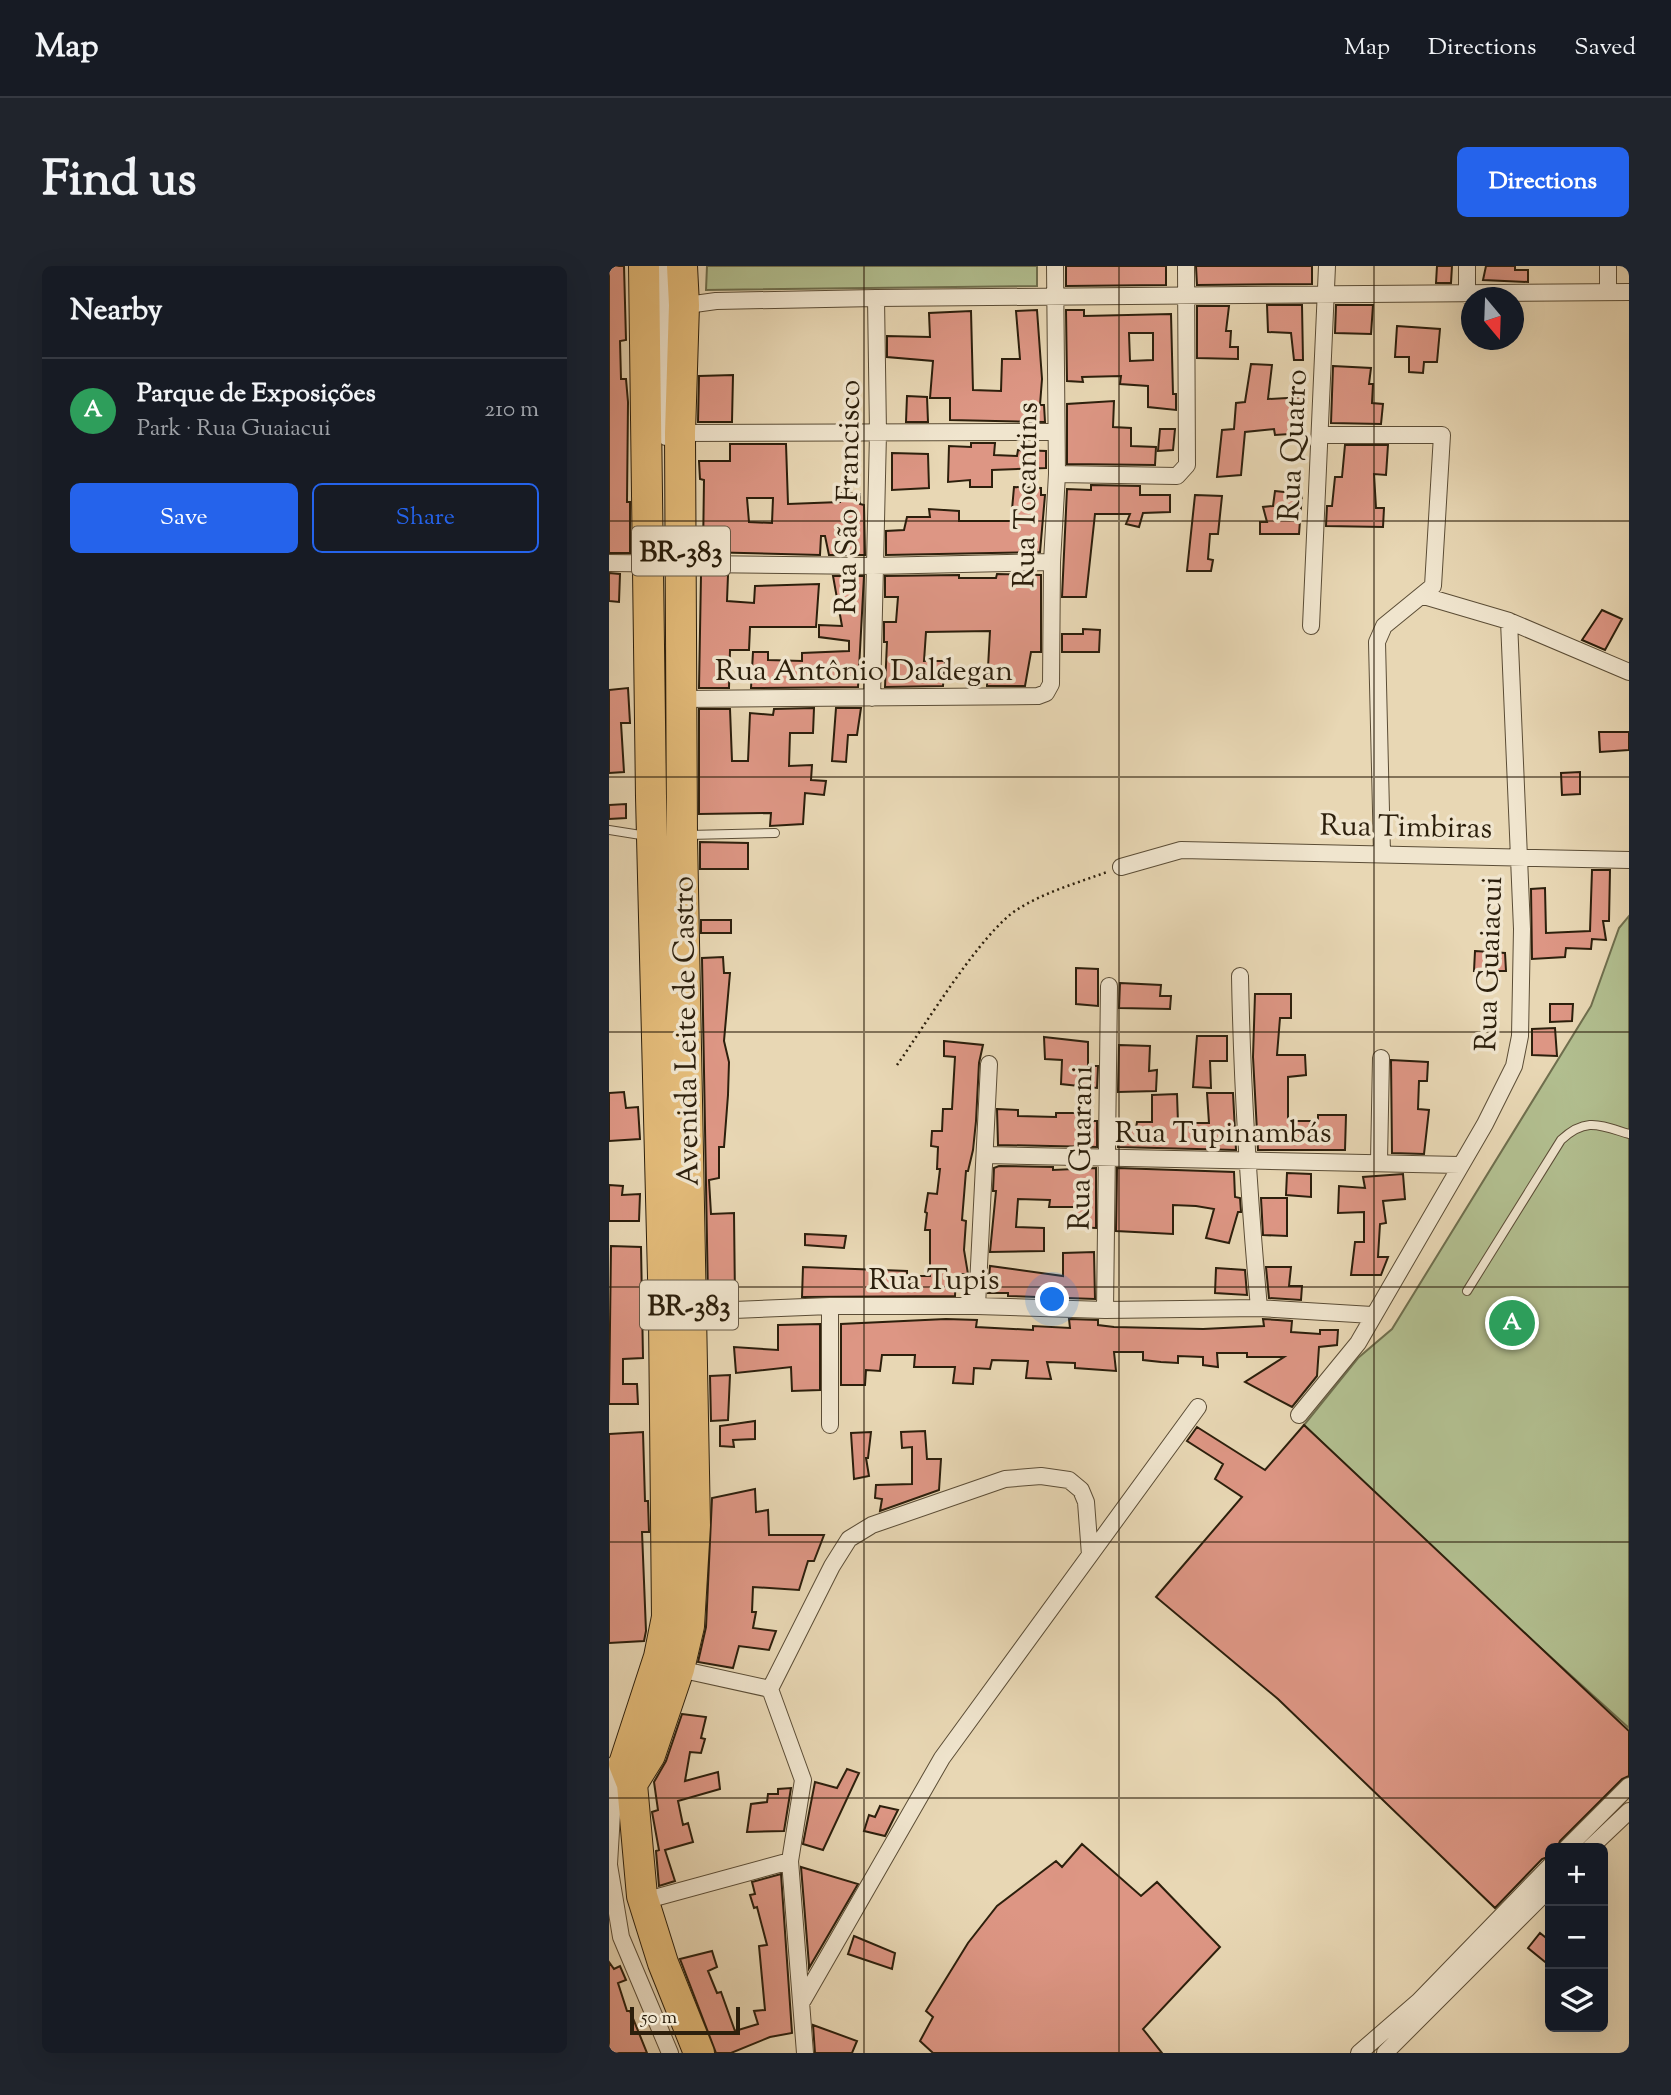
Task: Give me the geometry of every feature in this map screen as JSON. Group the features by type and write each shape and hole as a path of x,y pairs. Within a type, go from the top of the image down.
{"highway":[{"name":"Avenida Leite de Castro","path":"644,266 665,308"},
{"name":"Avenida Leite de Castro","path":"629,1755 679,1669 689,1626 694,1573 676,1315 666,836 665,308 682,266"},
{"name":"Avenida Leite de Castro","path":"665,566 682,699 666,836"},
{"name":"Avenida Leite de Castro","path":"676,1315 667,1617 659,1657 629,1755 642,1896 663,1963 699,2053"}],"street":[{"path":"664,266 665,308 716,301 876,298 1461,295"},
{"name":"Rua Tocantins","path":"1046,693 1051,684 1056,474 1055,266"},
{"path":"1056,474 1177,476 1183,473 1187,465 1186,266"},
{"name":"Rua Quatro","path":"1311,626 1328,296 1327,266"},
{"path":"1467,266 1467,287"},
{"path":"1608,266 1608,292"},
{"path":"1524,294 1629,292"},
{"name":"Rua São Francisco","path":"872,698 878,433 876,298"},
{"path":"664,432 1055,432"},
{"path":"1320,435 1442,435 1433,586 1384,626 1377,642 1382,853"},
{"path":"609,563 665,566 873,566 1052,562"},
{"path":"1424,596 1509,621 1629,672"},
{"name":"Rua Guaiacui","path":"1299,1415 1358,1343 1514,1066 1520,1036 1520,857 1509,621"},
{"name":"Rua Antônio Daldegan","path":"682,699 1038,696 1046,693"},
{"name":"Rua Timbiras","path":"1121,867 1181,850 1629,860"},
{"path":"1240,976 1239,1033 1246,1161 1259,1308"},
{"name":"Rua Guarani","path":"1105,1310 1109,1160 1109,986"},
{"path":"1379,1161 1381,1058"},
{"path":"977,1306 989,1064"},
{"name":"Rua Tupinambás","path":"986,1155 1109,1160 1379,1161 1460,1165"},
{"name":"Rua Tupis","path":"676,1315 830,1307 977,1306 1105,1310 1259,1308 1372,1315"},
{"path":"830,1307 831,1425"},
{"path":"803,2000 942,1758 1198,1407"},
{"path":"805,2053 803,2000 790,1861 803,1780 770,1689 832,1566 849,1539 872,1525 1005,1479 1041,1476 1069,1480 1081,1490 1086,1502 1090,1555"},
{"path":"679,1669 770,1689"},
{"path":"629,1755 609,1864 621,1937 670,2053"},
{"path":"1572,1843 1628,1788"},
{"path":"1595,1843 1629,1811"},
{"path":"1584,1831 1592,1843"},
{"path":"642,1896 647,1900 790,1861"},
{"path":"1359,2053 1419,2001 1545,1871"},
{"path":"1385,2053 1545,1893"}],"lane":[{"path":"609,830 666,836 775,833"},
{"path":"1467,1291 1561,1140 1575,1127 1587,1123 1627,1131"}],"path":[{"path":"897,1065 988,937 1016,910 1060,888 1121,867"}],"green space":[{"path":"707,266 1037,266 1037,286 706,290"},
{"path":"1629,916 1629,1728 1447,1563 1304,1425 1358,1358 1392,1329 1591,1006 1619,928"}],"building":[{"path":"609,266 624,266 626,340 620,341 621,379 626,379 628,402 627,502 630,502 630,553 609,553"},
{"path":"1066,266 1166,266 1166,285 1066,286"},
{"path":"1196,266 1312,266 1312,284 1197,285"},
{"path":"1437,266 1452,266 1451,283 1436,283"},
{"path":"1486,266 1515,266 1515,270 1528,270 1528,282 1483,280"},
{"path":"1267,305 1302,305 1303,360 1294,360 1291,333 1268,332"},
{"path":"1336,305 1373,305 1371,334 1335,333"},
{"path":"1197,306 1229,306 1226,331 1231,331 1230,347 1238,347 1238,359 1197,358"},
{"path":"1037,310 1042,379 1040,405 1044,405 1045,422 950,420 950,398 930,398 933,361 887,357 887,336 930,337 929,313 971,311 973,390 1001,391 1002,359 1020,359 1016,311"},
{"path":"1066,310 1084,310 1084,316 1171,314 1173,394 1176,394 1176,410 1148,407 1148,386 1120,384 1121,376 1082,377 1083,382 1067,381","holes":["1129,333 1153,333 1153,360 1130,361"]},
{"path":"1397,326 1440,329 1437,362 1424,362 1423,373 1409,372 1409,357 1395,357"},
{"path":"1251,364 1272,365 1268,399 1304,397 1305,433 1275,435 1274,429 1245,432 1241,475 1217,477 1222,430 1234,429 1236,403 1245,402"},
{"path":"1333,366 1371,368 1369,384 1373,384 1372,403 1383,404 1381,424 1331,423"},
{"path":"733,375 732,422 698,422 699,376"},
{"path":"907,396 927,397 928,422 906,422"},
{"path":"1114,401 1113,427 1131,428 1131,446 1156,447 1155,465 1067,464 1067,404"},
{"path":"1160,429 1175,429 1173,450 1158,451"},
{"path":"971,443 995,443 994,455 1017,456 1018,450 1046,451 1046,468 992,470 992,487 970,487 970,480 948,482 949,446 971,447"},
{"path":"730,444 786,444 788,504 840,502 840,493 860,494 860,504 864,505 865,555 829,555 825,536 821,536 820,555 703,552 704,480 700,479 699,461 730,461","holes":["747,498 773,498 772,523 749,522"]},
{"path":"1345,445 1388,445 1386,475 1374,474 1376,508 1384,508 1383,527 1326,526 1327,506 1332,506 1335,477 1342,477"},
{"path":"892,453 928,454 929,488 892,490"},
{"path":"1091,485 1140,486 1140,495 1170,495 1170,512 1143,513 1139,527 1126,524 1130,514 1095,514 1086,597 1062,597 1067,489 1091,490"},
{"path":"1014,487 1041,488 1041,495 1045,495 1040,552 886,555 886,531 904,530 907,517 930,517 929,509 959,511 959,521 1011,521"},
{"path":"1275,491 1302,494 1299,534 1260,534 1260,522 1267,522 1263,507 1273,506"},
{"path":"1195,495 1222,496 1218,534 1210,534 1208,559 1213,560 1211,571 1187,571"},
{"path":"609,573 620,574 619,602 609,601"},
{"path":"997,574 1041,575 1041,652 1031,652 1025,686 987,686 990,631 926,632 924,661 945,661 943,686 885,687 887,642 884,642 884,622 896,622 898,597 885,597 885,576 959,575 959,578 996,578"},
{"path":"701,575 728,575 727,601 754,603 755,586 819,584 816,627 750,627 749,650 730,650 729,688 699,688"},
{"path":"833,576 864,576 858,687 751,688 753,652 768,652 768,660 802,661 802,653 849,651 849,641 819,637 819,625 842,626"},
{"path":"1602,610 1622,619 1605,650 1582,640"},
{"path":"1083,629 1100,630 1099,652 1062,652 1062,634 1083,634"},
{"path":"628,688 630,723 621,723 624,772 609,773 609,690"},
{"path":"814,708 813,733 790,733 789,766 812,765 811,780 826,781 824,795 805,793 803,824 770,826 771,813 699,814 699,709 730,709 732,761 748,761 750,713 773,715 774,709"},
{"path":"836,708 861,708 857,735 848,735 846,762 832,761"},
{"path":"1599,732 1629,732 1629,750 1600,752"},
{"path":"1580,772 1580,794 1562,795 1561,773"},
{"path":"626,804 626,818 609,819 609,805"},
{"path":"700,842 748,843 748,869 700,869"},
{"path":"1592,870 1610,870 1609,921 1603,921 1606,940 1592,939 1591,949 1566,948 1565,957 1532,959 1531,889 1545,888 1546,933 1590,931"},
{"path":"701,920 731,920 731,933 701,933"},
{"path":"1475,951 1505,953 1506,971 1474,971"},
{"path":"723,957 724,973 730,973 724,1041 729,1062 728,1095 724,1147 719,1147 719,1178 709,1180 711,1214 734,1213 735,1299 708,1298 702,958"},
{"path":"1076,968 1098,969 1098,1006 1076,1004"},
{"path":"1120,983 1161,985 1160,996 1171,996 1170,1009 1119,1008"},
{"path":"1255,994 1291,994 1291,1018 1280,1018 1277,1055 1305,1055 1306,1075 1288,1077 1288,1121 1318,1121 1318,1115 1346,1115 1345,1150 1258,1150 1253,1057"},
{"path":"1550,1004 1573,1004 1572,1021 1550,1022"},
{"path":"1555,1028 1557,1056 1532,1055 1532,1029"},
{"path":"1197,1036 1227,1036 1227,1061 1210,1061 1211,1088 1193,1087"},
{"path":"1044,1037 1088,1042 1088,1066 1098,1066 1097,1088 1061,1084 1062,1060 1045,1059"},
{"path":"944,1041 983,1045 979,1063 973,1150 966,1171 962,1220 966,1221 964,1250 968,1274 956,1274 955,1296 802,1297 803,1267 907,1271 907,1276 930,1276 930,1230 925,1230 925,1212 928,1193 937,1194 940,1169 937,1169 938,1147 931,1146 932,1131 942,1131 943,1109 952,1109 955,1057 944,1056"},
{"path":"1119,1045 1150,1046 1149,1071 1157,1070 1156,1091 1118,1092"},
{"path":"1391,1060 1428,1062 1427,1081 1419,1081 1418,1109 1429,1110 1424,1154 1392,1153"},
{"path":"624,1092 626,1108 638,1107 640,1139 609,1141 609,1093"},
{"path":"1207,1093 1233,1093 1236,1150 1118,1147 1118,1129 1136,1128 1137,1122 1152,1122 1152,1095 1177,1094 1178,1123 1209,1123"},
{"path":"997,1109 1018,1110 1018,1116 1056,1117 1056,1113 1077,1113 1077,1121 1097,1121 1097,1147 998,1145"},
{"path":"1053,1167 1053,1170 1096,1168 1096,1228 1074,1227 1076,1207 1049,1207 1050,1200 1018,1199 1016,1227 1044,1228 1044,1251 990,1252 996,1191 993,1191 994,1168"},
{"path":"1117,1168 1234,1172 1235,1197 1240,1198 1241,1212 1238,1212 1229,1243 1206,1238 1214,1209 1196,1206 1173,1205 1173,1234 1116,1231"},
{"path":"1287,1173 1311,1174 1311,1197 1286,1195"},
{"path":"1403,1174 1405,1199 1383,1201 1386,1223 1380,1224 1378,1257 1388,1257 1381,1275 1351,1275 1355,1242 1364,1242 1364,1212 1338,1213 1339,1186 1365,1188 1363,1177"},
{"path":"609,1185 623,1186 622,1195 640,1194 639,1221 609,1221"},
{"path":"1261,1198 1287,1198 1287,1236 1263,1235"},
{"path":"805,1234 846,1236 844,1248 805,1245"},
{"path":"611,1246 641,1247 643,1358 623,1359 623,1384 637,1384 638,1404 609,1404"},
{"path":"1094,1252 1095,1299 988,1293 990,1266 1063,1276 1063,1253"},
{"path":"1266,1267 1291,1267 1289,1286 1302,1286 1301,1300 1269,1298"},
{"path":"1216,1268 1245,1270 1247,1295 1215,1293"},
{"path":"1069,1319 1098,1320 1098,1325 1114,1327 1203,1329 1264,1326 1263,1319 1292,1321 1291,1332 1320,1334 1320,1330 1338,1330 1337,1345 1319,1347 1317,1376 1292,1407 1245,1382 1284,1357 1247,1357 1247,1353 1217,1353 1218,1367 1203,1365 1203,1357 1178,1356 1178,1363 1143,1360 1143,1352 1114,1352 1116,1371 1075,1368 1075,1363 1047,1362 1051,1379 1026,1378 1028,1361 992,1360 990,1369 974,1368 973,1384 953,1383 955,1367 914,1367 915,1355 882,1355 880,1371 866,1370 865,1385 841,1385 841,1324 977,1320 976,1327 1033,1330 1033,1326 1070,1328"},
{"path":"820,1324 820,1390 792,1391 791,1367 736,1373 734,1347 778,1350 778,1325"},
{"path":"730,1375 728,1420 711,1421 710,1376"},
{"path":"755,1421 755,1439 733,1440 734,1447 720,1446 720,1426"},
{"path":"1304,1425 1629,1731 1629,1776 1622,1779 1559,1843 1545,1843 1545,1858 1495,1908 1278,1699 1156,1597 1242,1497 1215,1479 1223,1464 1187,1441 1197,1427 1265,1470"},
{"path":"925,1431 927,1459 941,1459 939,1490 880,1511 882,1499 875,1498 876,1485 912,1484 912,1447 902,1448 901,1432"},
{"path":"643,1432 645,1501 648,1501 649,1532 642,1532 646,1631 644,1641 609,1643 609,1434"},
{"path":"871,1432 866,1458 869,1476 854,1479 851,1433"},
{"path":"755,1489 756,1512 768,1510 769,1535 824,1535 814,1561 808,1561 799,1590 753,1587 752,1612 756,1612 753,1628 776,1631 769,1650 739,1646 733,1668 698,1662 706,1627 712,1498"},
{"path":"682,1714 706,1717 701,1753 690,1752 685,1781 718,1772 720,1789 678,1801 683,1825 688,1823 693,1842 665,1850 675,1881 659,1886 656,1851 659,1850 652,1812 658,1810 654,1782 666,1761"},
{"path":"847,1769 859,1773 823,1850 803,1844 815,1782 837,1788"},
{"path":"791,1788 784,1831 747,1832 751,1804 767,1802 768,1794 778,1794 778,1789"},
{"path":"880,1806 898,1810 885,1836 864,1831 869,1815 875,1817"},
{"path":"1082,1844 1141,1896 1157,1882 1220,1947 1143,2029 1162,2053 933,2053 920,2041 933,2017 926,2011 968,1943 997,1906 1056,1861 1062,1867"},
{"path":"801,1867 858,1884 809,1968 809,1965"},
{"path":"781,1874 792,2033 770,2037 731,2053 716,2053 680,1959 712,1951 717,1967 708,1971 717,1993 721,1992 735,2031 758,2024 754,2011 765,2010 759,1946 767,1945 757,1907 754,1908 750,1895 755,1894 752,1882"},
{"path":"1540,1933 1545,1937 1545,1962 1528,1948"},
{"path":"854,1936 895,1953 892,1969 848,1954"},
{"path":"609,1962 614,1969 620,1966 626,1980 618,1983 627,2011 630,2011 647,2053 609,2053"},
{"path":"813,2025 857,2041 852,2053 815,2053"}],"place":[{"name":"Parque de Exposições","path":"1512,1323"}]}
